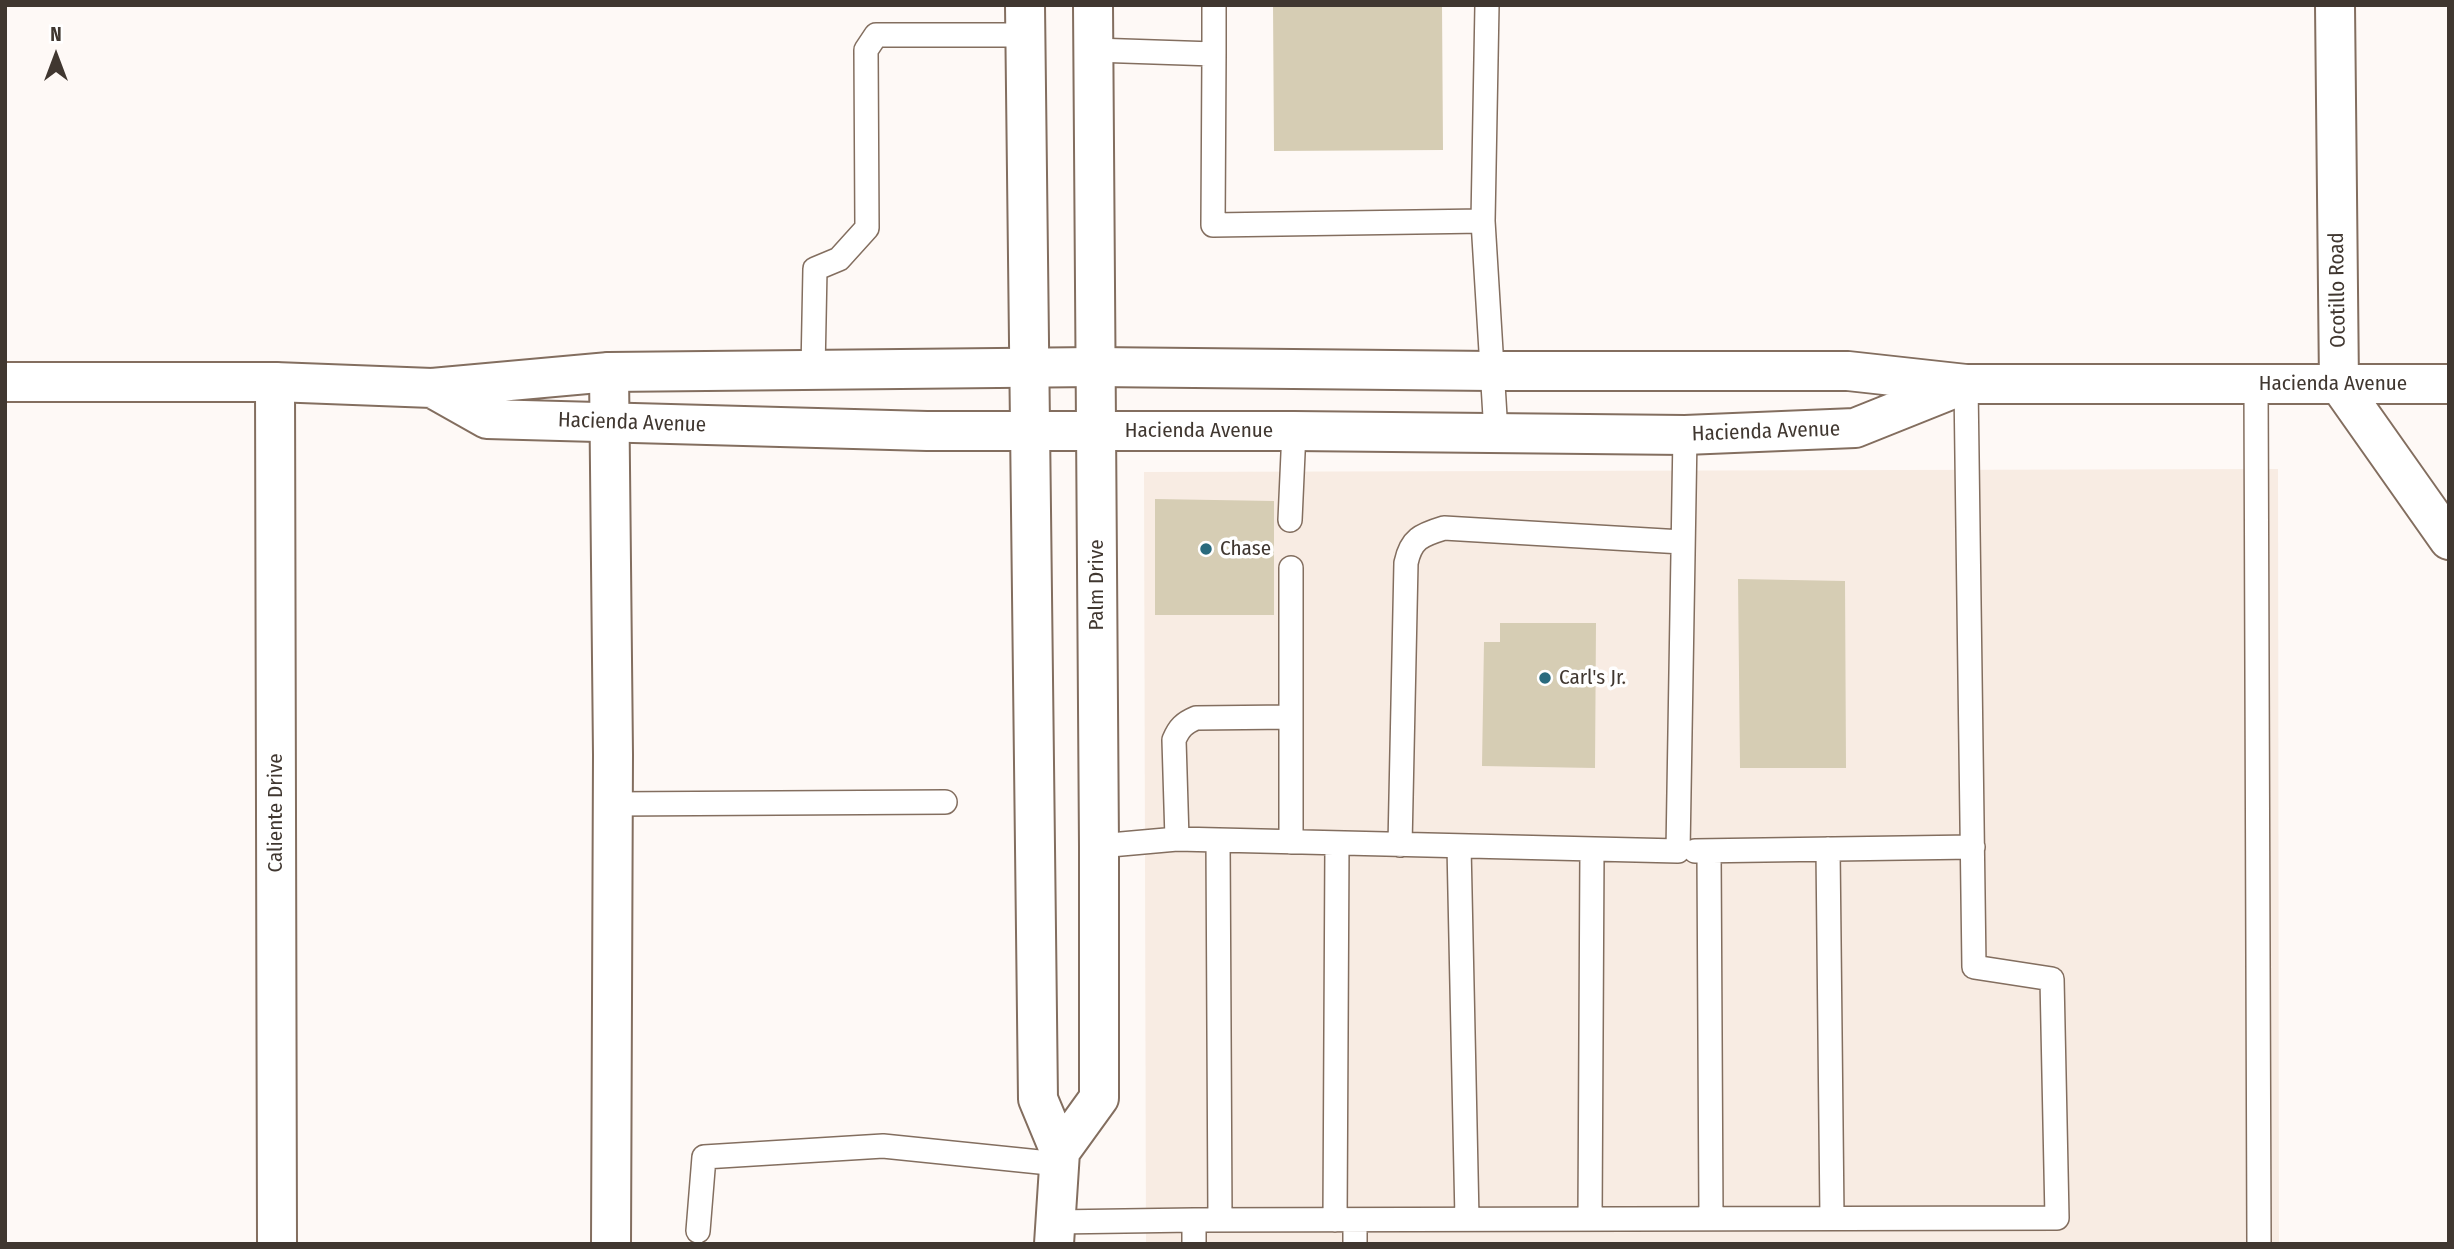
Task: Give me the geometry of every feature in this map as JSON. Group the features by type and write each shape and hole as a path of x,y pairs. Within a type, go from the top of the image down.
{"street":[{"name":"Palm Drive","path":"1060,1158 1099,1098 1093,5"},
{"name":"Ocotillo Road","path":"2336,5 2339,384"},
{"path":"1025,20 1038,1100 1060,1158 1055,1233"},
{"name":"Hacienda Avenue","path":"5,382 275,382 432,388 609,372 1095,367 1848,371 1966,384 2449,384"},
{"path":"609,372 613,804 611,1244"},
{"name":"Caliente Drive","path":"275,382 277,1244"},
{"name":"Hacienda Avenue","path":"432,388 486,419 927,431 1685,435 1856,428 1966,384"},
{"path":"2339,384 2449,540"}],"lane":[{"path":"1214,5 1213,225 1483,221"},
{"path":"1487,5 1483,221 1496,433"},
{"path":"813,370 815,269 839,259 867,228 866,50 876,35 1025,20"},
{"path":"1094,50 1214,54"},
{"path":"1055,1233 1194,1220 2057,1218 2052,979 1974,967 1966,384"},
{"path":"2256,384 2259,1244"},
{"path":"1290,520 1294,431"},
{"path":"1678,851 1685,435"},
{"path":"1400,845 1406,563 1409,547 1425,534 1444,528 1682,542"},
{"path":"1291,568 1291,842"},
{"path":"1177,839 1174,740 1178,730 1186,722 1196,718 1291,717"},
{"path":"613,804 946,802"},
{"path":"1099,846 1177,839 1678,851 1973,847"},
{"path":"1218,840 1220,1220"},
{"path":"1336,844 1345,1220 1355,1244"},
{"path":"1459,846 1467,1219"},
{"path":"1828,849 1832,1218"},
{"path":"1590,1219 1592,850"},
{"path":"1709,851 1711,1218"},
{"path":"698,1231 704,1157 883,1146 1060,1158"},
{"path":"1194,1220 1194,1244"}],"shaded area":[{"path":"2278,469 2279,1244 1146,1244 1144,472"}],"building":[{"path":"1273,5 1442,5 1443,150 1274,151"},
{"path":"1155,499 1274,501 1274,615 1155,615"},
{"path":"1738,579 1845,581 1846,768 1740,768"},
{"path":"1500,623 1596,623 1595,768 1482,766 1484,642 1500,642"}],"place":[{"name":"Chase","path":"1206,549"},
{"name":"Carl's Jr.","path":"1545,678"}]}
